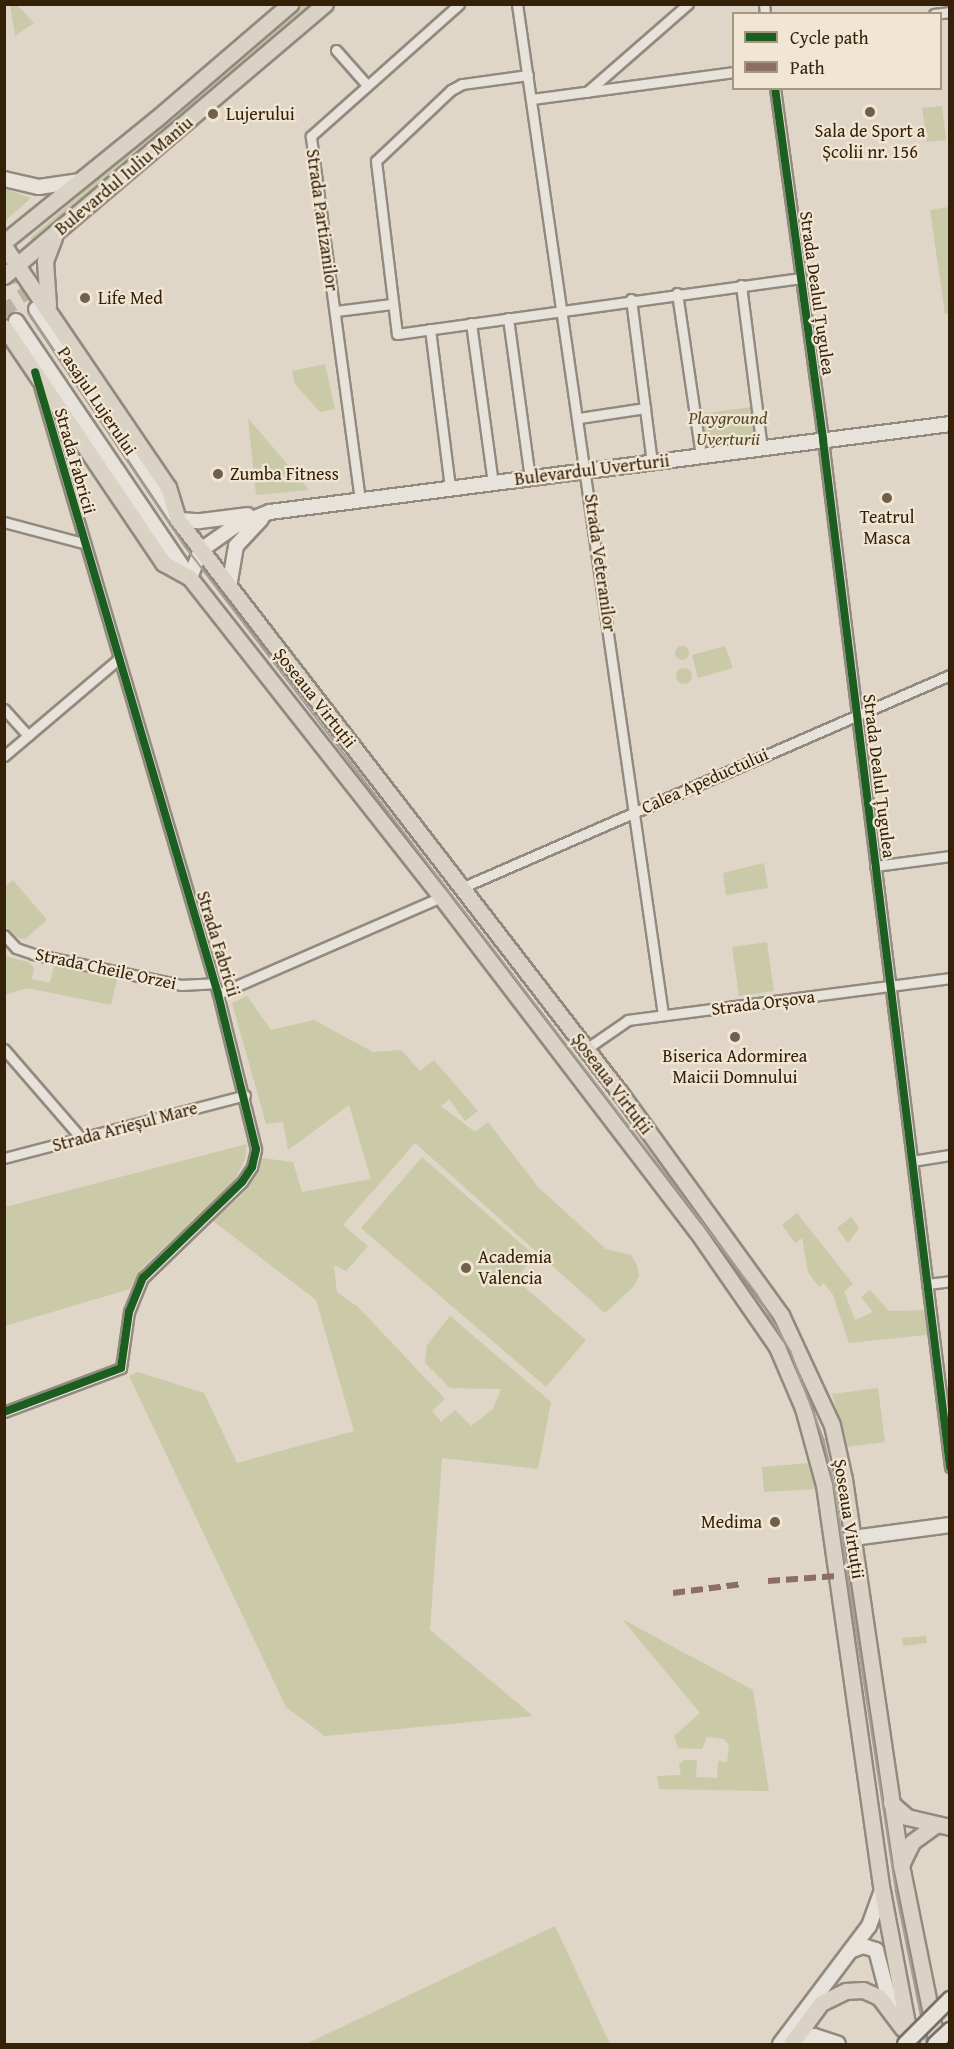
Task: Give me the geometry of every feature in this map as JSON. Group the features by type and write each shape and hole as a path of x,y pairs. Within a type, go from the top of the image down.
{"main road":[{"name":"Bulevardul Iuliu Maniu","path":"4,244 290,4"},
{"name":"Bulevardul Iuliu Maniu","path":"4,276 325,4"},
{"path":"4,179 39,187 81,181"},
{"path":"43,310 44,267 56,234"},
{"name":"Șoseaua Virtuții","path":"4,244 43,310 168,487 178,520 586,1049 781,1315 832,1425 853,1538 900,1865 936,2044"},
{"name":"Pasajul Lujerului","path":"43,310 158,493 178,520"},
{"name":"Șoseaua Virtuții","path":"10,324 35,372 163,563 190,578 441,897 743,1294 790,1375 824,1485 882,1891 908,2041"},
{"name":"Pasajul Lujerului","path":"10,324 190,578"},
{"name":"Bulevardul Uverturii","path":"201,550 235,526 270,512 950,424"},
{"path":"178,520 200,521 270,512"},
{"path":"229,586 236,546 270,512"},
{"path":"190,578 201,550"},
{"path":"853,1538 950,1525"},
{"path":"891,1803 907,1816 942,1827"},
{"path":"900,1865 912,1842 942,1827"},
{"path":"788,2044 872,1920 882,1891"},
{"path":"849,1952 863,1946 876,1950 887,1992 903,2011"},
{"path":"788,2044 821,2003 852,1990 869,1992 884,2000 908,2041 950,1999"},
{"path":"936,2044 950,2030"},
{"path":"788,2044 814,2036 838,2044"}],"street":[{"name":"Strada Partizanilor","path":"360,500 311,136 459,4"},
{"name":"Strada Veteranilor","path":"518,4 587,471 663,1016"},
{"path":"587,92 688,4"},
{"path":"336,50 367,85"},
{"path":"532,99 732,72"},
{"path":"528,75 462,84 380,153 376,169 397,334 631,299 799,278"},
{"name":"Strada Dealul Țugulea","path":"775,90 799,278 823,440 927,1284 944,1384 950,1467"},
{"path":"741,285 762,448"},
{"path":"677,293 701,456"},
{"path":"631,299 652,462"},
{"path":"336,311 392,304"},
{"path":"508,318 530,478"},
{"path":"471,323 493,483"},
{"path":"430,329 450,489"},
{"name":"Strada Fabricii","path":"4,1412 121,1368 129,1312 143,1278 237,1188 252,1167 256,1139 218,994 117,660 35,372"},
{"path":"579,417 645,408"},
{"path":"4,522 83,543"},
{"path":"4,756 117,660"},
{"name":"Calea Apeductului","path":"461,888 950,675"},
{"path":"4,709 28,736"},
{"path":"875,866 950,856"},
{"path":"218,994 441,897"},
{"name":"Strada Cheile Orzei","path":"4,935 19,950 33,954 181,985 214,983"},
{"name":"Strada Orșova","path":"586,1049 624,1021 950,978"},
{"path":"4,1049 81,1138"},
{"name":"Strada Arieșul Mare","path":"4,1158 245,1095"},
{"path":"912,1161 950,1155"},
{"path":"927,1284 950,1281"}],"green space":[{"path":"10,5 17,5 34,23 15,36"},
{"path":"301,5 313,5 35,244 30,238"},
{"path":"942,106 946,140 927,142 922,108"},
{"path":"4,189 31,198 5,221"},
{"path":"949,207 950,313 945,314 930,210"},
{"path":"325,364 335,409 320,412 295,384 292,371"},
{"name":"Playground Uverturii","path":"751,407 756,444 705,451 700,414"},
{"path":"248,418 309,490 256,495"},
{"path":"682,646 687,648 689,653 687,658 682,660 677,658 675,653 677,648"},
{"path":"725,646 733,668 698,678 692,655"},
{"path":"684,668 692,676 684,684 676,676"},
{"path":"764,863 768,888 726,895 723,873"},
{"path":"13,880 47,920 25,939 15,937 5,925 5,887"},
{"path":"767,942 774,991 739,996 732,947"},
{"path":"5,956 28,962 34,968 32,979 50,983 54,966 117,979 111,1005 27,988 5,995"},
{"path":"247,996 271,1030 314,1020 373,1052 401,1050 420,1071 434,1060 478,1111 465,1121 449,1099 441,1106 475,1132 488,1122 539,1188 606,1249 631,1255 637,1265 639,1276 634,1286 605,1313 415,1143 343,1225 368,1246 346,1271 334,1265 337,1292 358,1307 445,1399 432,1411 441,1422 455,1410 471,1426 493,1409 501,1389 450,1388 425,1363 427,1345 450,1316 551,1402 538,1469 442,1458 430,1630 533,1716 325,1736 286,1707 129,1376 138,1372 204,1393 237,1463 354,1431 316,1300 213,1221 247,1190 261,1158 293,1162 302,1192 371,1179 349,1105 288,1150 283,1122 266,1124 232,1003"},
{"path":"247,1144 245,1159 235,1180 142,1268 130,1289 5,1326 5,1207"},
{"name":"Academia Valencia","path":"422,1157 535,1256 515,1279 586,1340 546,1387 361,1228"},
{"path":"797,1213 853,1284 844,1291 855,1320 873,1312 861,1297 870,1290 889,1311 925,1310 927,1335 849,1343 833,1295 824,1283 819,1287 808,1272 802,1238 795,1243 782,1225"},
{"path":"851,1217 859,1228 848,1243 837,1228"},
{"path":"878,1388 885,1442 847,1447 832,1394"},
{"path":"810,1463 815,1489 764,1492 762,1467"},
{"path":"622,1619 753,1690 769,1791 659,1789 657,1776 681,1775 679,1764 684,1760 697,1760 696,1777 717,1778 718,1761 727,1762 729,1745 724,1739 707,1737 702,1749 678,1748 674,1736 700,1713"},
{"path":"926,1636 927,1643 903,1646 902,1638"},
{"path":"555,1926 610,2044 306,2044"}],"tunnel":[{"path":"12,269 36,309"},
{"path":"4,302 16,321"}],"tram line":[{"path":"29,313 185,546 757,1294 791,1352 824,1440 834,1483 896,1890 927,2044"}],"marked path":[{"path":"768,1581 837,1576"},
{"path":"673,1593 742,1584"}],"cycle path":[{"path":"775,90 823,440 950,1467"},
{"path":"4,1412 121,1368 129,1312 143,1278 242,1182 252,1167 256,1149 218,994 35,372"}],"place":[{"name":"Sala de Sport a Școlii nr. 156","path":"870,112"},
{"name":"Lujerului","path":"213,114"},
{"name":"Life Med","path":"85,298"},
{"name":"Zumba Fitness","path":"218,474"},
{"name":"Teatrul Masca","path":"887,498"},
{"name":"Biserica Adormirea Maicii Domnului","path":"735,1037"},
{"name":"Academia Valencia","path":"466,1268"},
{"name":"Medima","path":"775,1522"}]}
